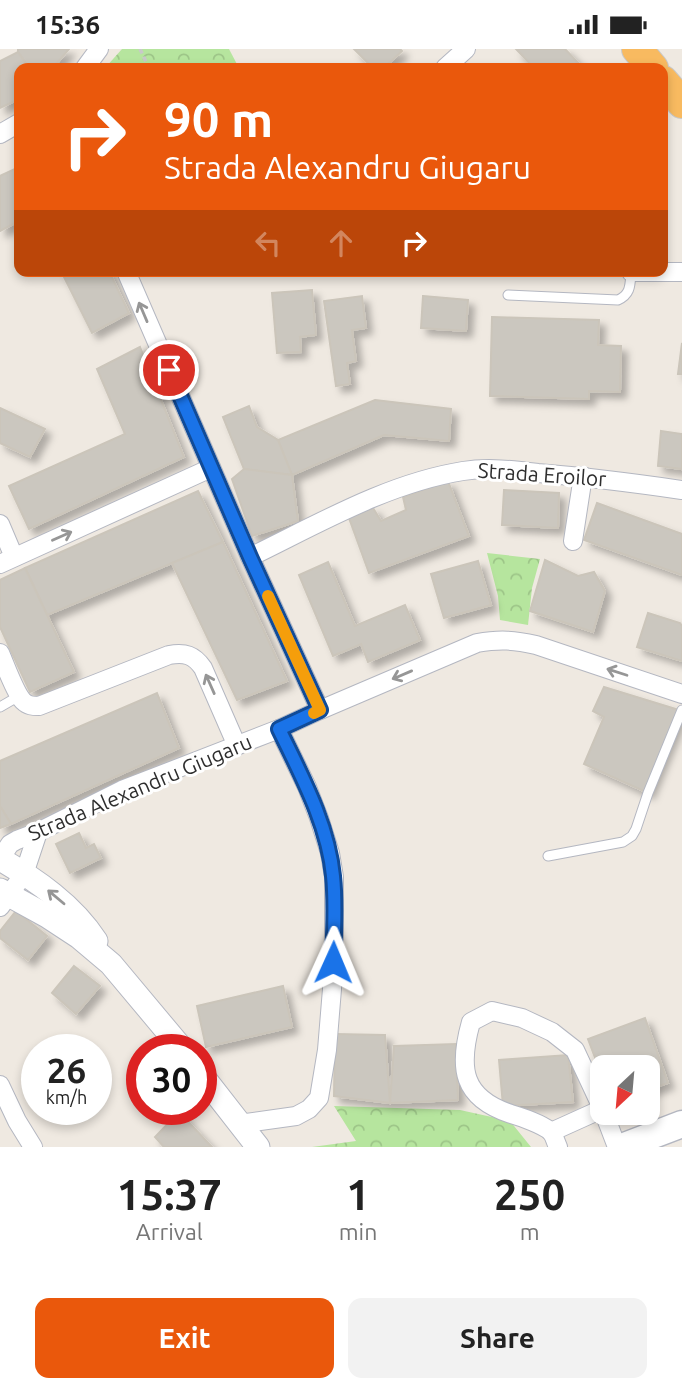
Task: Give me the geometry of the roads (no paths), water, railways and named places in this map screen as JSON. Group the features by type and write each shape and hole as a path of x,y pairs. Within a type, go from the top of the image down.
{"highway":[{"path":"637,49 649,63"},
{"path":"668,87 682,103"}],"main road":[{"path":"620,1147 682,1124"}],"street":[{"path":"451,63 466,49"},
{"path":"129,277 250,557 320,710"},
{"path":"0,524 7,561 211,468"},
{"name":"Strada Eroilor","path":"250,557 369,500 415,482 463,471 491,469 583,477 682,490"},
{"path":"573,541 583,477"},
{"name":"Strada Alexandru Giugaru","path":"0,859 10,844 17,840 122,790 279,729 477,643 498,639 536,645 682,694"},
{"path":"1,659 19,696 31,706 39,706 169,655 188,655 197,660 203,668 237,746"},
{"path":"239,1124 296,1116 309,1109 319,1098 327,1050 332,989 334,877 319,818 279,729"},
{"path":"38,832 24,873 3,898 47,916 79,937 111,964"},
{"path":"0,859 24,873 65,905 89,929 111,964 170,1034"},
{"path":"590,1082 575,1050 552,1032 522,1018 492,1011 471,1022 465,1043 464,1066 474,1093 495,1109 527,1119 555,1140 590,1118"},
{"path":"0,1085 33,1147"},
{"path":"217,1095 258,1147"},
{"path":"610,1125 620,1147"}],"lane":[{"path":"508,295 618,300 630,290 631,277"},
{"path":"0,707 19,696"},
{"path":"548,856 623,842 632,836 682,710"}]}
